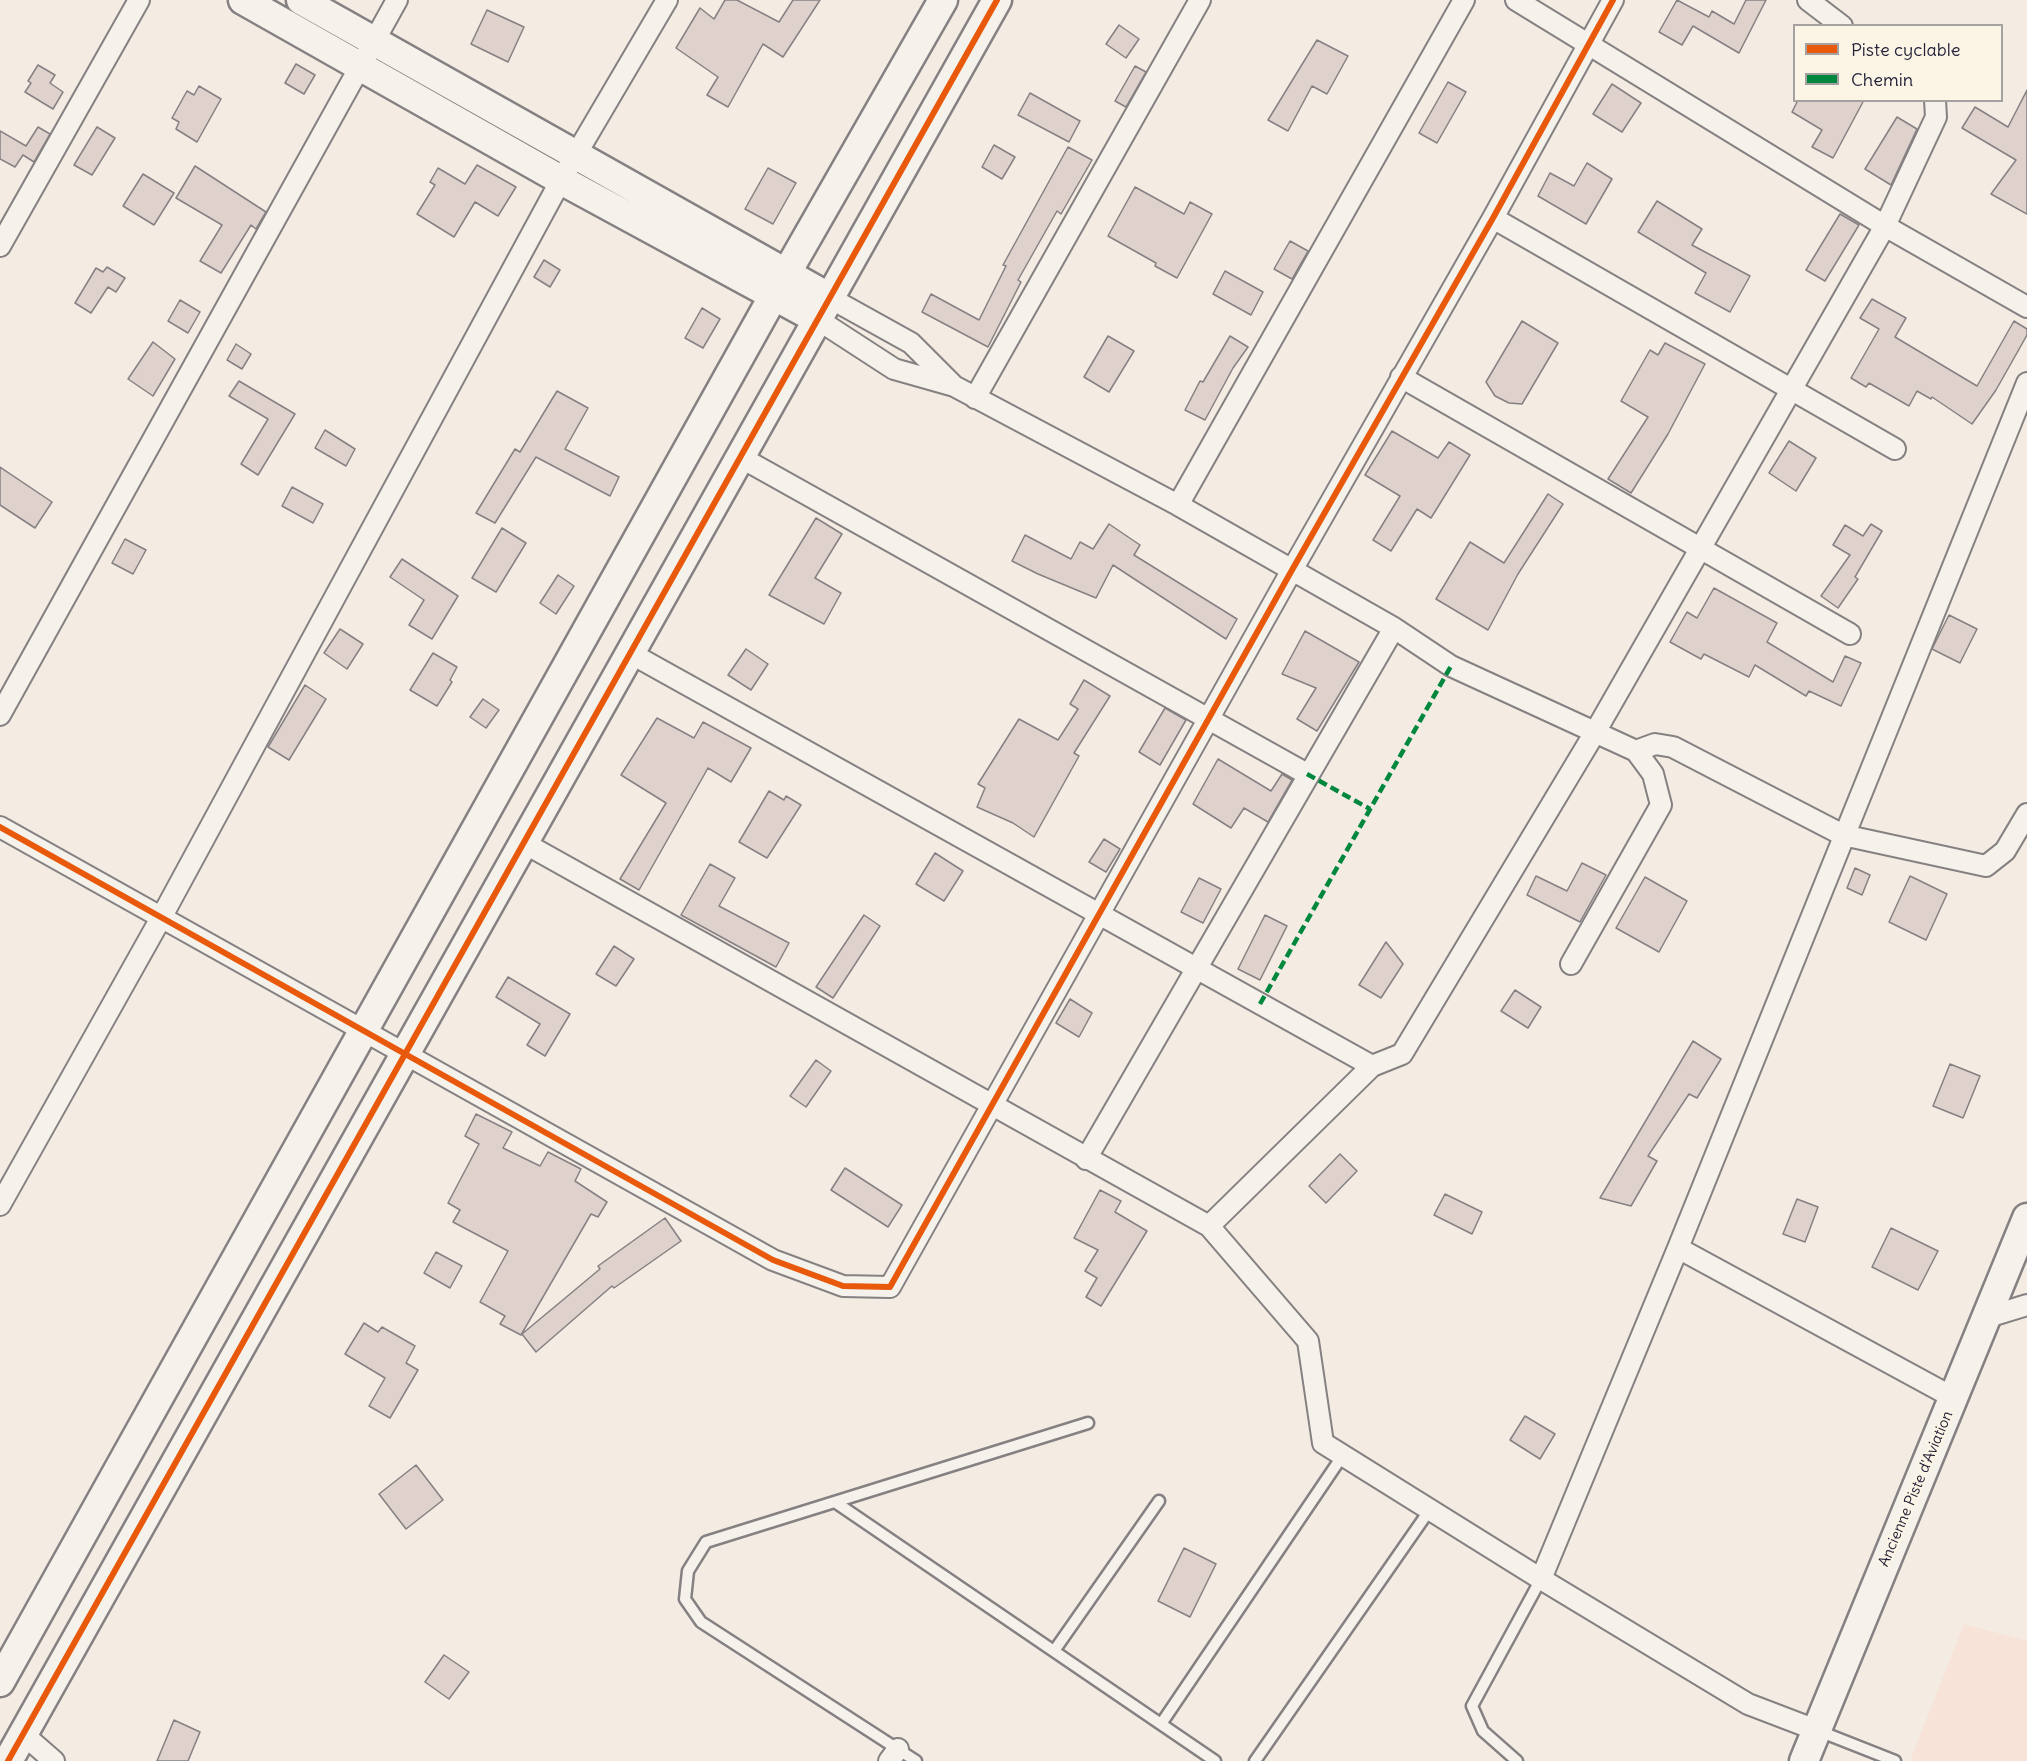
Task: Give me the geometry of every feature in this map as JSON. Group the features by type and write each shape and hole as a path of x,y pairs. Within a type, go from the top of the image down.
{"street":[{"path":"0,246 139,0"},
{"path":"243,0 561,180 780,284"},
{"path":"301,0 576,155 780,284 823,308 911,343 954,386"},
{"path":"0,715 397,0"},
{"path":"0,1205 161,918 561,180 667,0"},
{"path":"0,1682 780,284 943,0"},
{"path":"8,1761 997,0"},
{"path":"975,398 1200,0"},
{"path":"1178,505 1464,0"},
{"path":"1516,0 1885,226 2027,307"},
{"path":"0,827 773,1260 843,1286 890,1287 1292,570 1493,218 1613,0"},
{"path":"1808,0 1839,24"},
{"path":"1209,1226 1372,1066 1402,1054 1594,734 1701,549 1790,388 1885,226 1936,117 1935,102"},
{"path":"1493,218 1894,449"},
{"path":"823,308 894,369 954,386 1178,505 1394,628 1451,666 1594,734 1636,751 1653,774 1661,805 1571,964"},
{"path":"1401,377 1850,634"},
{"path":"1541,1579 1678,1248 2027,384"},
{"path":"740,457 1307,774"},
{"path":"1086,1159 1307,774 1394,628"},
{"path":"630,653 1372,1066"},
{"path":"1636,751 1655,744 1672,747 1843,835 1986,866 2005,851 2027,814"},
{"path":"524,843 1209,1226 1308,1341 1323,1443 1431,1508 1541,1579 1749,1704 1816,1730"},
{"name":"Ancienne Piste d'Aviation","path":"1804,1761 2027,1218"},
{"path":"1678,1248 1954,1398"},
{"path":"1988,1317 2027,1305"},
{"path":"23,1734 54,1761"}],"lane":[{"path":"916,1761 893,1755 701,1622 686,1599 688,1570 706,1542 1088,1423"},
{"path":"1161,1724 1343,1455"},
{"path":"1054,1651 1159,1501"},
{"path":"835,1502 1215,1761"},
{"path":"1255,1761 1431,1508"},
{"path":"1517,1761 1483,1731 1472,1706 1541,1579"},
{"path":"1816,1730 1895,1761"}],"shaded area":[{"path":"1964,1624 2027,1641 2027,1761 1910,1761"}],"building":[{"path":"725,0 737,0 779,22 793,0 820,0 783,57 763,44 728,107 707,95 718,77 676,48 700,8 714,19"},
{"path":"1677,0 1709,17 1712,11 1734,24 1746,0 1766,0 1739,53 1693,26 1682,45 1659,32"},
{"path":"487,10 524,27 508,62 471,44"},
{"path":"1119,25 1139,39 1126,58 1106,44"},
{"path":"1317,40 1348,56 1327,94 1312,86 1288,131 1268,120"},
{"path":"296,64 315,75 304,94 285,83"},
{"path":"38,65 55,75 50,83 63,92 53,109 25,92 31,83 28,81"},
{"path":"1135,66 1146,72 1126,107 1115,101"},
{"path":"1448,82 1466,92 1437,143 1419,133"},
{"path":"1612,84 1641,103 1622,132 1593,114"},
{"path":"199,86 221,99 197,142 176,129 179,122 172,118 187,91 194,95"},
{"path":"2027,90 2027,214 1991,194 2016,160 1962,128 1975,107 2008,127"},
{"path":"1030,93 1080,121 1069,142 1018,115"},
{"path":"1797,102 1863,102 1833,158 1812,147 1822,130 1792,112"},
{"path":"1897,117 1917,129 1891,185 1865,169"},
{"path":"38,127 50,134 34,162 23,155 15,167 0,159 0,131 26,146"},
{"path":"97,127 115,138 92,175 74,165"},
{"path":"994,145 1015,157 1002,179 982,167"},
{"path":"1068,147 1092,160 1061,214 1057,211 1018,280 1021,282 988,347 922,312 931,294 979,320 1006,266 1003,265"},
{"path":"1587,163 1612,179 1586,224 1538,196 1550,173 1574,186"},
{"path":"477,165 516,187 498,216 475,202 454,237 417,214 435,185 430,182 438,168 465,184"},
{"path":"195,166 266,212 256,229 251,225 221,273 200,261 222,225 176,198"},
{"path":"768,168 796,183 773,224 745,209"},
{"path":"143,174 174,193 154,225 123,206"},
{"path":"1135,187 1184,214 1190,202 1212,214 1177,278 1155,266 1156,263 1108,236"},
{"path":"1657,201 1702,229 1692,245 1750,276 1730,312 1695,293 1706,273 1638,232"},
{"path":"1840,214 1859,225 1825,281 1806,270"},
{"path":"1290,241 1308,251 1292,279 1274,269"},
{"path":"544,260 560,270 550,287 534,277"},
{"path":"107,267 125,278 116,292 108,287 91,313 75,303 96,268 103,272"},
{"path":"1225,271 1263,292 1251,315 1213,294"},
{"path":"1872,299 1906,318 1895,337 1977,386 2014,321 2027,329 2027,335 1996,390 1972,424 1932,397 1931,399 1917,391 1909,406 1869,383 1866,387 1851,378 1879,329 1860,318"},
{"path":"180,300 200,312 188,333 168,321"},
{"path":"702,308 720,319 703,348 685,338"},
{"path":"1522,321 1558,343 1522,404 1509,403 1495,396 1486,382"},
{"path":"1108,336 1134,351 1109,392 1084,377"},
{"path":"1230,336 1248,347 1233,368 1205,420 1185,410 1200,381 1203,382"},
{"path":"153,342 175,359 153,396 128,379"},
{"path":"1665,343 1705,364 1668,434 1631,493 1608,479 1648,417 1621,401 1650,350 1658,355"},
{"path":"236,344 251,354 242,369 227,360"},
{"path":"239,381 295,414 258,475 241,464 268,419 229,396"},
{"path":"557,391 588,408 565,449 619,477 610,496 536,457 495,523 476,513 515,449 520,452"},
{"path":"325,430 355,449 346,466 315,448"},
{"path":"1392,431 1438,458 1449,442 1470,455 1431,518 1417,509 1391,551 1373,540 1400,496 1365,475"},
{"path":"1789,441 1816,458 1796,491 1769,473"},
{"path":"0,467 52,502 35,528 0,505"},
{"path":"292,487 323,504 313,523 282,506"},
{"path":"1548,494 1563,504 1518,574 1488,630 1436,599 1470,542 1504,563"},
{"path":"816,518 842,534 815,578 841,593 824,624 769,595"},
{"path":"1109,524 1140,545 1134,555 1237,619 1226,639 1113,565 1096,598 1012,561 1025,535 1071,559 1080,542 1093,549"},
{"path":"1871,524 1882,531 1855,577 1858,579 1838,608 1821,596 1850,555 1833,545 1845,525 1863,536"},
{"path":"502,528 526,543 496,592 472,578"},
{"path":"125,539 146,550 133,574 112,563"},
{"path":"402,559 458,596 432,639 409,625 424,600 390,577"},
{"path":"558,575 574,586 556,614 540,603"},
{"path":"1714,588 1777,623 1767,642 1833,682 1845,656 1861,663 1841,706 1809,691 1806,696 1755,665 1749,677 1704,654 1701,659 1670,642 1687,612 1697,618"},
{"path":"1949,615 1977,629 1960,663 1932,649"},
{"path":"340,629 363,644 347,669 324,653"},
{"path":"1305,631 1359,662 1317,731 1297,719 1316,688 1282,674"},
{"path":"746,649 768,664 751,690 728,675"},
{"path":"433,653 457,667 450,680 452,682 437,706 410,690"},
{"path":"1084,680 1110,696 1074,753 1079,756 1034,837 1013,823 977,807 985,788 978,784 1019,719 1058,740 1078,709 1070,704"},
{"path":"305,685 326,699 289,760 268,747"},
{"path":"483,699 499,710 486,728 470,717"},
{"path":"1165,708 1186,720 1160,765 1139,752"},
{"path":"657,718 694,738 703,722 751,748 731,782 708,768 639,890 620,879 666,803 621,775"},
{"path":"1218,759 1271,791 1282,774 1292,780 1268,822 1244,808 1231,828 1193,804"},
{"path":"769,791 784,800 786,796 801,805 767,858 739,842"},
{"path":"1104,839 1120,849 1106,872 1089,862"},
{"path":"935,853 963,871 944,901 916,884"},
{"path":"1582,863 1606,875 1580,922 1527,895 1536,876 1567,891"},
{"path":"710,864 735,878 719,906 789,943 776,967 681,915"},
{"path":"1855,868 1870,875 1862,895 1847,888"},
{"path":"1910,876 1947,894 1926,940 1889,922"},
{"path":"1645,877 1687,901 1659,952 1616,928"},
{"path":"1199,878 1221,889 1203,923 1181,912"},
{"path":"864,915 880,926 833,998 816,987"},
{"path":"1265,915 1287,926 1260,980 1238,969"},
{"path":"1386,942 1403,964 1381,998 1359,985"},
{"path":"614,946 634,959 616,986 596,974"},
{"path":"508,977 570,1014 545,1056 527,1045 540,1024 496,997"},
{"path":"1515,990 1541,1007 1528,1028 1501,1011"},
{"path":"1070,999 1092,1013 1079,1037 1056,1023"},
{"path":"1693,1041 1721,1059 1697,1098 1689,1094 1648,1156 1657,1161 1631,1206 1600,1198"},
{"path":"816,1060 831,1071 806,1107 790,1096"},
{"path":"1950,1064 1980,1076 1963,1118 1933,1106"},
{"path":"476,1114 512,1132 503,1148 540,1166 548,1152 581,1169 575,1181 607,1202 598,1217 591,1214 521,1335 500,1324 505,1316 480,1302 508,1251 453,1222 460,1210 448,1203 479,1144 465,1136"},
{"path":"1340,1154 1357,1171 1326,1203 1309,1186"},
{"path":"845,1168 902,1205 888,1227 831,1190"},
{"path":"1100,1190 1121,1201 1115,1212 1147,1231 1101,1306 1086,1297 1097,1278 1085,1271 1098,1250 1074,1238"},
{"path":"1445,1194 1482,1212 1472,1234 1434,1215"},
{"path":"1797,1199 1818,1207 1805,1242 1783,1234"},
{"path":"665,1218 681,1241 614,1288 612,1286 536,1352 522,1334 600,1269 598,1266"},
{"path":"1891,1228 1938,1251 1918,1290 1872,1267"},
{"path":"436,1252 462,1266 450,1288 424,1273"},
{"path":"364,1323 378,1332 382,1327 415,1346 406,1363 418,1370 390,1418 369,1406 385,1378 345,1354"},
{"path":"1525,1416 1555,1434 1540,1459 1510,1440"},
{"path":"416,1465 443,1500 406,1529 379,1494"},
{"path":"1184,1548 1216,1564 1190,1617 1158,1601"},
{"path":"444,1655 469,1672 449,1699 425,1682"},
{"path":"174,1720 200,1732 188,1761 157,1761"}],"marked path":[{"path":"1260,1004 1451,666"},
{"path":"1307,774 1370,809"}],"cycle path":[{"path":"8,1761 997,0"},
{"path":"0,827 773,1260 843,1286 890,1287 1292,570 1493,218 1613,0"}]}
